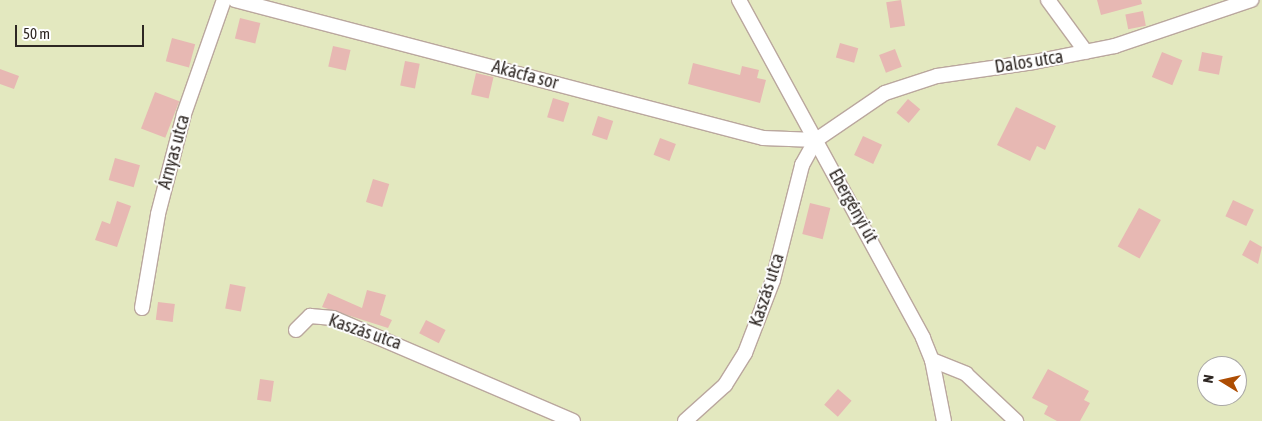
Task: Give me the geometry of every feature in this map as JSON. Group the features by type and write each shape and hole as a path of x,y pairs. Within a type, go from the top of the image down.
{"street":[{"name":"Árnyas utca","path":"142,308 158,214 184,114 224,0"},
{"name":"Akácfa sor","path":"235,0 763,138 816,140"},
{"name":"Ebergényi út","path":"739,0 874,243 932,360 944,421"},
{"path":"1048,0 1086,52"},
{"name":"Dalos utca","path":"816,140 885,93 937,76 1086,52 1124,43 1251,0"},
{"name":"Kaszás utca","path":"685,421 700,411 725,385 745,353 773,280 802,165 816,140"},
{"name":"Kaszás utca","path":"296,330 310,316 333,318 573,421"},
{"path":"932,360 966,374 1016,421"}],"green space":[{"path":"0,0 1262,0 1262,421 0,421"}],"building":[{"path":"901,0 905,26 890,28 886,2"},
{"path":"1097,0 1141,0 1142,4 1101,15"},
{"path":"1143,11 1146,26 1128,29 1125,14"},
{"path":"240,18 260,23 255,43 235,38"},
{"path":"172,38 195,44 189,67 166,61"},
{"path":"840,43 858,48 854,63 836,57"},
{"path":"333,46 351,50 346,71 328,66"},
{"path":"895,49 902,67 886,73 879,55"},
{"path":"1162,52 1182,60 1172,85 1152,77"},
{"path":"1202,52 1223,56 1219,75 1198,71"},
{"path":"405,61 420,64 415,88 400,86"},
{"path":"693,63 740,75 742,66 759,70 757,78 766,80 760,103 688,84"},
{"path":"0,69 19,76 14,89 0,84"},
{"path":"476,73 494,77 489,98 471,94"},
{"path":"155,92 179,101 165,138 141,128"},
{"path":"553,98 569,103 563,122 547,117"},
{"path":"908,99 920,109 909,123 896,113"},
{"path":"1016,107 1056,126 1045,150 1037,146 1030,161 997,145"},
{"path":"598,116 613,121 607,140 592,135"},
{"path":"863,136 882,145 873,164 854,155"},
{"path":"660,138 676,144 669,161 654,155"},
{"path":"115,158 140,165 134,187 109,180"},
{"path":"373,179 389,184 382,207 366,202"},
{"path":"1233,200 1254,210 1246,226 1225,216"},
{"path":"117,201 131,206 117,247 95,240 102,221 110,224"},
{"path":"810,203 830,208 823,239 802,234"},
{"path":"1139,208 1161,220 1140,259 1118,246"},
{"path":"1250,240 1262,247 1258,264 1242,255"},
{"path":"230,284 246,287 241,312 225,309"},
{"path":"367,290 386,295 380,315 392,320 388,328 322,307 328,293 362,308"},
{"path":"158,302 175,304 173,322 156,320"},
{"path":"426,320 446,330 439,343 419,333"},
{"path":"1048,369 1089,391 1084,400 1090,403 1080,421 1057,421 1044,414 1048,406 1032,398"},
{"path":"260,379 274,381 271,402 257,400"},
{"path":"838,389 852,401 838,417 824,405"}]}
